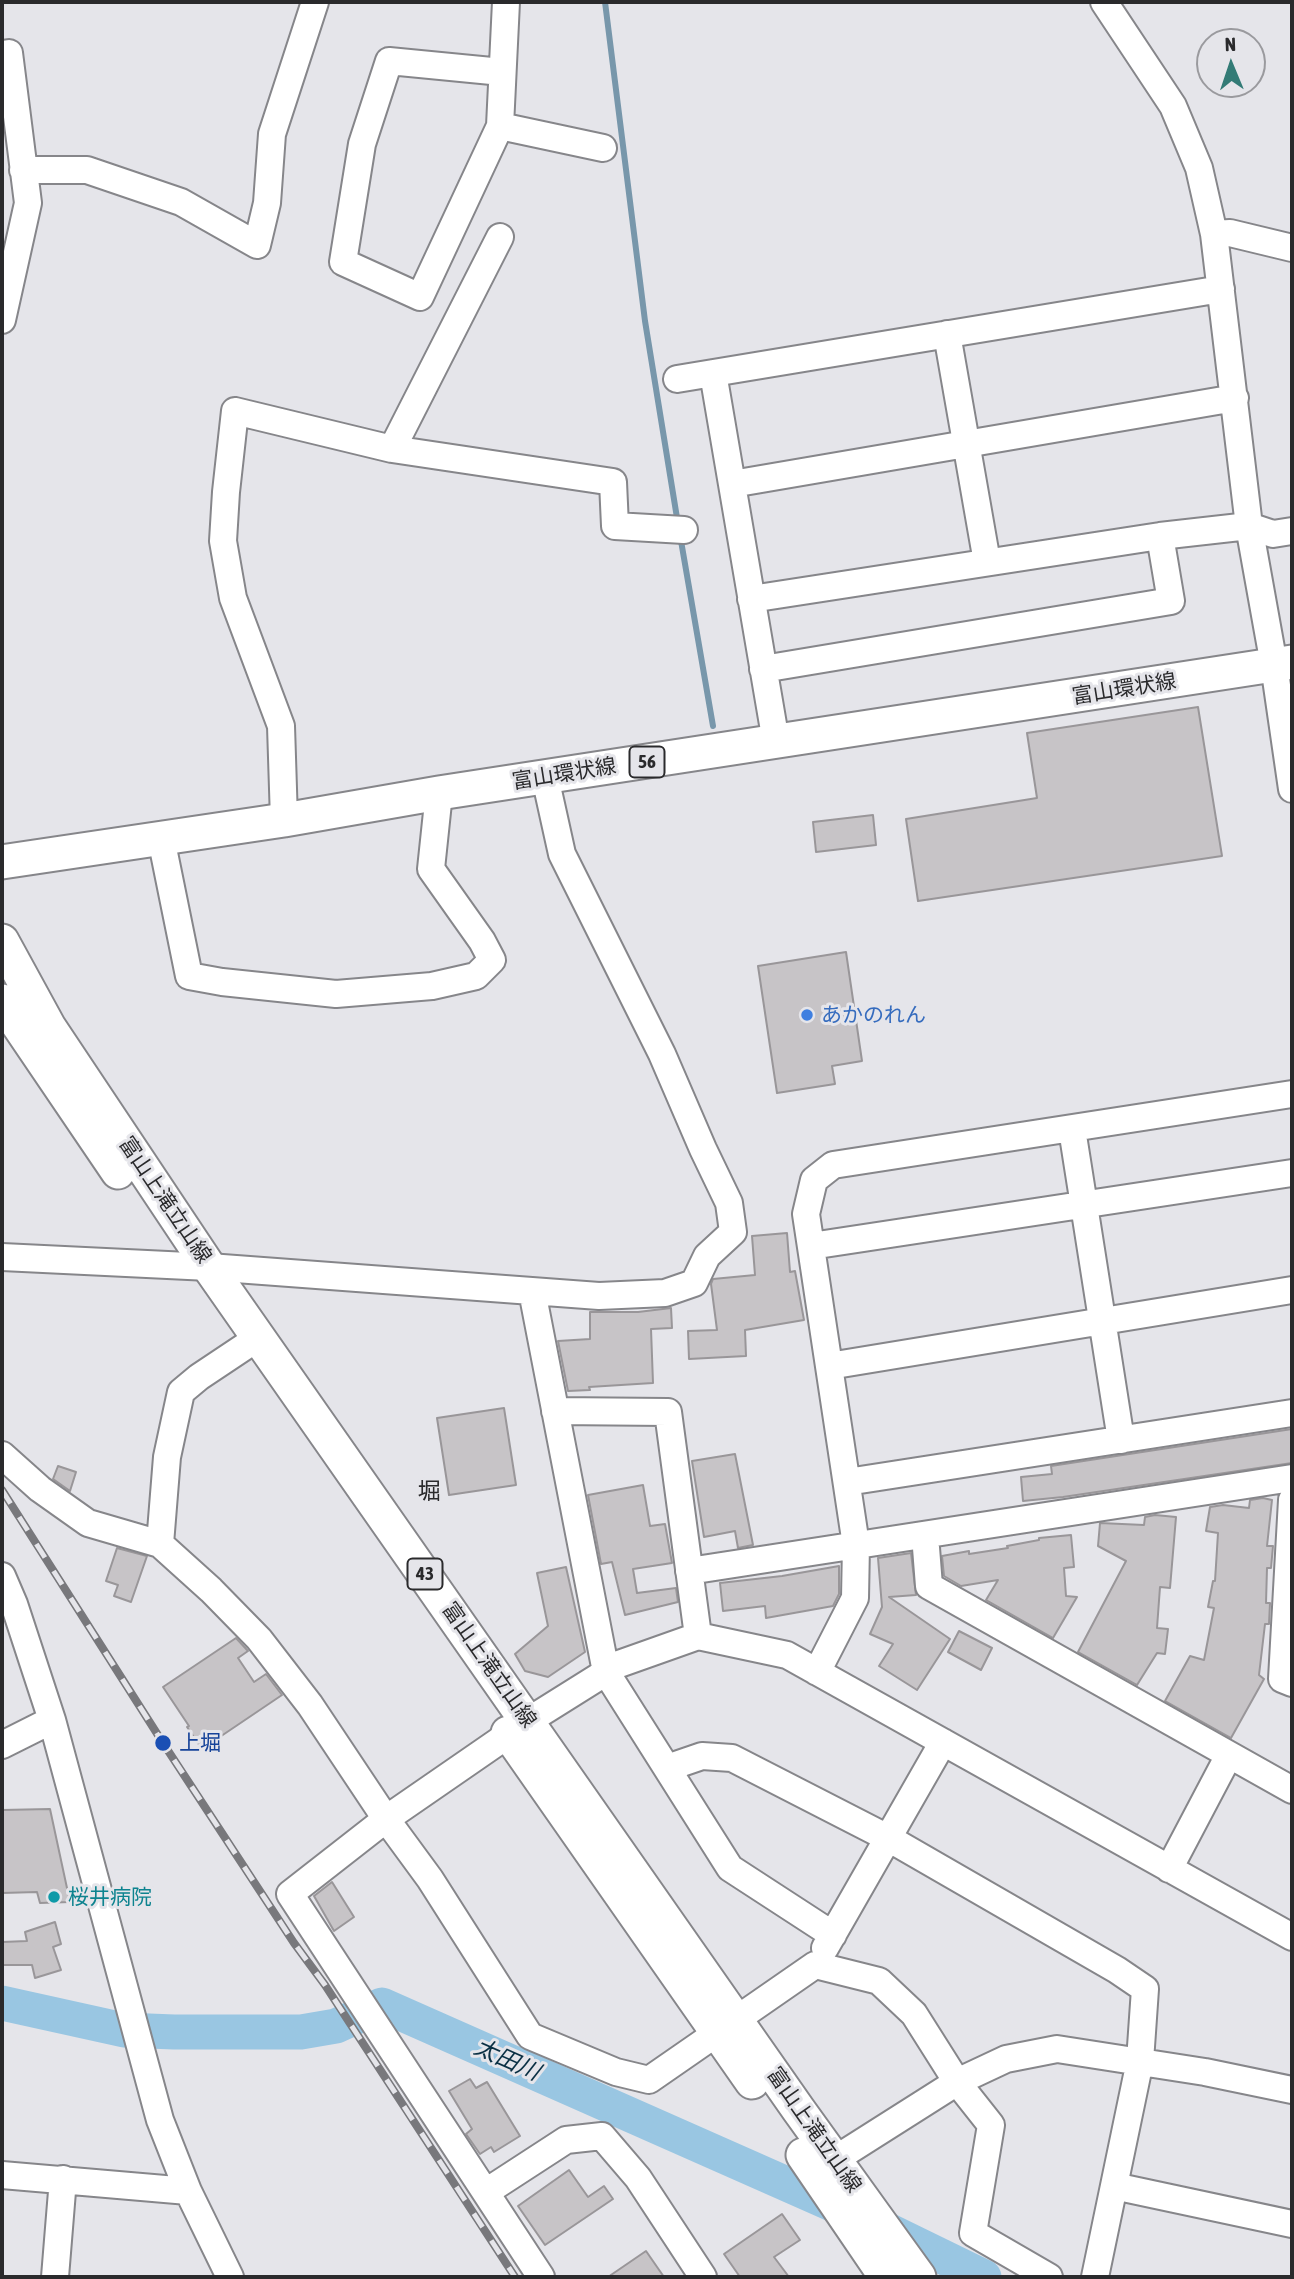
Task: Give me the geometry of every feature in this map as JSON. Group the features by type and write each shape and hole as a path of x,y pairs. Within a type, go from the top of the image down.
{"main road":[{"name":"富山環状線","path":"2,862 1283,664"},
{"name":"富山上滝立山線","path":"2,941 49,1027 196,1267"},
{"name":"富山上滝立山線","path":"2,1001 196,1267 826,2168 860,2240 903,2271"},
{"name":"富山上滝立山線","path":"826,2168 863,2199 903,2271"}],"street":[{"path":"23,170 87,170 181,202 257,245 267,203 272,134 315,2"},
{"path":"502,72 389,61 362,144 343,262 420,297 500,126 506,2"},
{"path":"1104,2 1173,106 1199,168 1214,234 1249,526 1283,664 1292,789"},
{"path":"2,54 9,53 28,203 2,320"},
{"path":"500,126 603,148"},
{"path":"1214,234 1230,233 1292,248"},
{"path":"393,449 500,236"},
{"path":"677,379 1221,289"},
{"path":"947,334 987,562"},
{"path":"713,373 776,742"},
{"path":"732,484 1234,398"},
{"path":"284,820 281,726 233,598 223,541 235,411 393,449 613,482 615,526 684,530"},
{"path":"751,598 1160,536 1249,526 1273,534 1292,531"},
{"path":"763,669 1171,601 1160,536"},
{"path":"2,1256 599,1296 665,1293 694,1283 707,1256 733,1232 729,1203 662,1054 562,854 545,777"},
{"path":"160,838 189,976 336,994 432,986 476,976 492,960 482,941 431,869 439,793"},
{"path":"817,1672 855,1598 856,1545 806,1214 814,1180 833,1165 1292,1094"},
{"path":"1072,1129 1121,1440"},
{"path":"811,1246 1292,1173"},
{"path":"829,1366 1292,1290"},
{"path":"532,1291 606,1672 730,1868 833,1935"},
{"path":"160,1544 167,1457 181,1392 249,1343"},
{"path":"555,1411 668,1412 698,1636"},
{"path":"847,1482 1292,1413"},
{"path":"2,1455 40,1489 88,1523 160,1544 211,1590 259,1639 310,1705 430,1880 530,2036 617,2072 649,2080 815,1965 943,1742"},
{"path":"689,1572 1292,1478"},
{"path":"1292,1500 1290,1582 1282,1679 1292,1682"},
{"path":"925,1535 929,1586 1292,1790"},
{"path":"2,1576 52,1720 160,2120 188,2191 230,2277"},
{"path":"541,2277 290,1894 386,1819 518,1728 619,1664 698,1636 787,1655 1292,1937"},
{"path":"2,1745 52,1720"},
{"path":"1169,1869 1229,1755"},
{"path":"667,1768 702,1756 732,1758 888,1838 1117,1970 1145,1989 1140,2061 1095,2277"},
{"path":"815,1965 879,1982 914,2014 957,2082 991,2125 973,2233 1049,2277"},
{"path":"826,2168 957,2082 1006,2059 1057,2049 1205,2071 1292,2090"},
{"path":"486,2192 566,2140 602,2137 638,2179 704,2277"},
{"path":"2,2175 188,2191"},
{"path":"55,2277 63,2179"},
{"path":"1114,2186 1292,2224"}],"building":[{"path":"1198,707 1222,856 918,901 906,819 1037,798 1027,733"},
{"path":"873,815 876,845 816,852 813,822"},
{"path":"846,952 862,1061 832,1066 835,1084 777,1093 758,966"},
{"path":"787,1233 790,1272 795,1271 804,1320 745,1330 746,1356 689,1359 688,1331 717,1330 711,1284 713,1279 755,1275 752,1236"},
{"path":"671,1308 672,1328 651,1329 653,1383 568,1391 558,1341 590,1339 590,1312 638,1312"},
{"path":"504,1408 516,1485 449,1495 437,1418"},
{"path":"1292,1429 1292,1463 1023,1501 1021,1477 1052,1474 1051,1466"},
{"path":"735,1454 753,1545 738,1548 735,1531 704,1537 692,1461"},
{"path":"58,1466 76,1472 70,1491 53,1479"},
{"path":"643,1485 650,1526 665,1524 672,1563 633,1569 637,1593 676,1588 678,1602 625,1615 612,1562 601,1564 588,1495"},
{"path":"1250,1500 1272,1500 1267,1546 1273,1546 1271,1568 1267,1568 1266,1603 1270,1603 1269,1624 1265,1624 1259,1675 1264,1679 1231,1738 1165,1701 1190,1656 1204,1660 1214,1608 1208,1607 1215,1581 1218,1533 1206,1531 1210,1507 1223,1505 1249,1508"},
{"path":"1145,1517 1176,1517 1170,1588 1160,1587 1157,1628 1168,1629 1165,1654 1157,1653 1137,1685 1078,1652 1126,1561 1098,1546 1100,1523 1144,1525"},
{"path":"1071,1535 1074,1567 1064,1568 1066,1596 1077,1597 1053,1638 986,1600 998,1580 961,1586 944,1576 942,1556 1008,1548 1007,1546 1039,1538"},
{"path":"117,1548 147,1556 131,1602 114,1596 118,1585 106,1581"},
{"path":"911,1553 916,1595 889,1597 950,1639 917,1690 879,1666 893,1644 870,1634 882,1607 878,1558"},
{"path":"839,1566 839,1594 833,1606 766,1618 765,1606 723,1611 720,1583"},
{"path":"566,1567 585,1652 548,1677 525,1671 515,1654 548,1626 537,1573"},
{"path":"959,1631 992,1648 981,1670 948,1652"},
{"path":"236,1638 248,1651 238,1658 254,1682 266,1674 282,1695 202,1749 163,1687"},
{"name":"桜井病院","path":"50,1809 70,1902 40,1903 37,1892 2,1893 2,1810"},
{"path":"332,1882 354,1917 334,1931 314,1896"},
{"path":"55,1922 61,1944 53,1947 61,1970 35,1978 32,1965 2,1965 2,1942 27,1941 25,1932"},
{"path":"470,2079 476,2088 487,2082 520,2136 494,2152 491,2147 480,2154 466,2134 472,2129 449,2091"},
{"path":"569,2170 588,2197 604,2186 613,2199 545,2245 518,2206"},
{"path":"782,2214 800,2240 774,2257 789,2277 740,2277 724,2254"},
{"path":"646,2251 664,2277 608,2277"}],"waterway":[{"path":"605,2 645,321 678,524"},
{"path":"680,535 713,726"},
{"name":"太田川","path":"2,2003 124,2030 174,2032 301,2032 336,2026 382,2005 859,2216 984,2277"}],"railway":[{"path":"2,1490 163,1743 515,2277"}],"place":[{"name":"あかのれん","path":"807,1015"},
{"name":"上堀","path":"163,1743"},
{"name":"桜井病院","path":"54,1897"}],"district":[{"name":"堀","path":"429,1492"}]}
